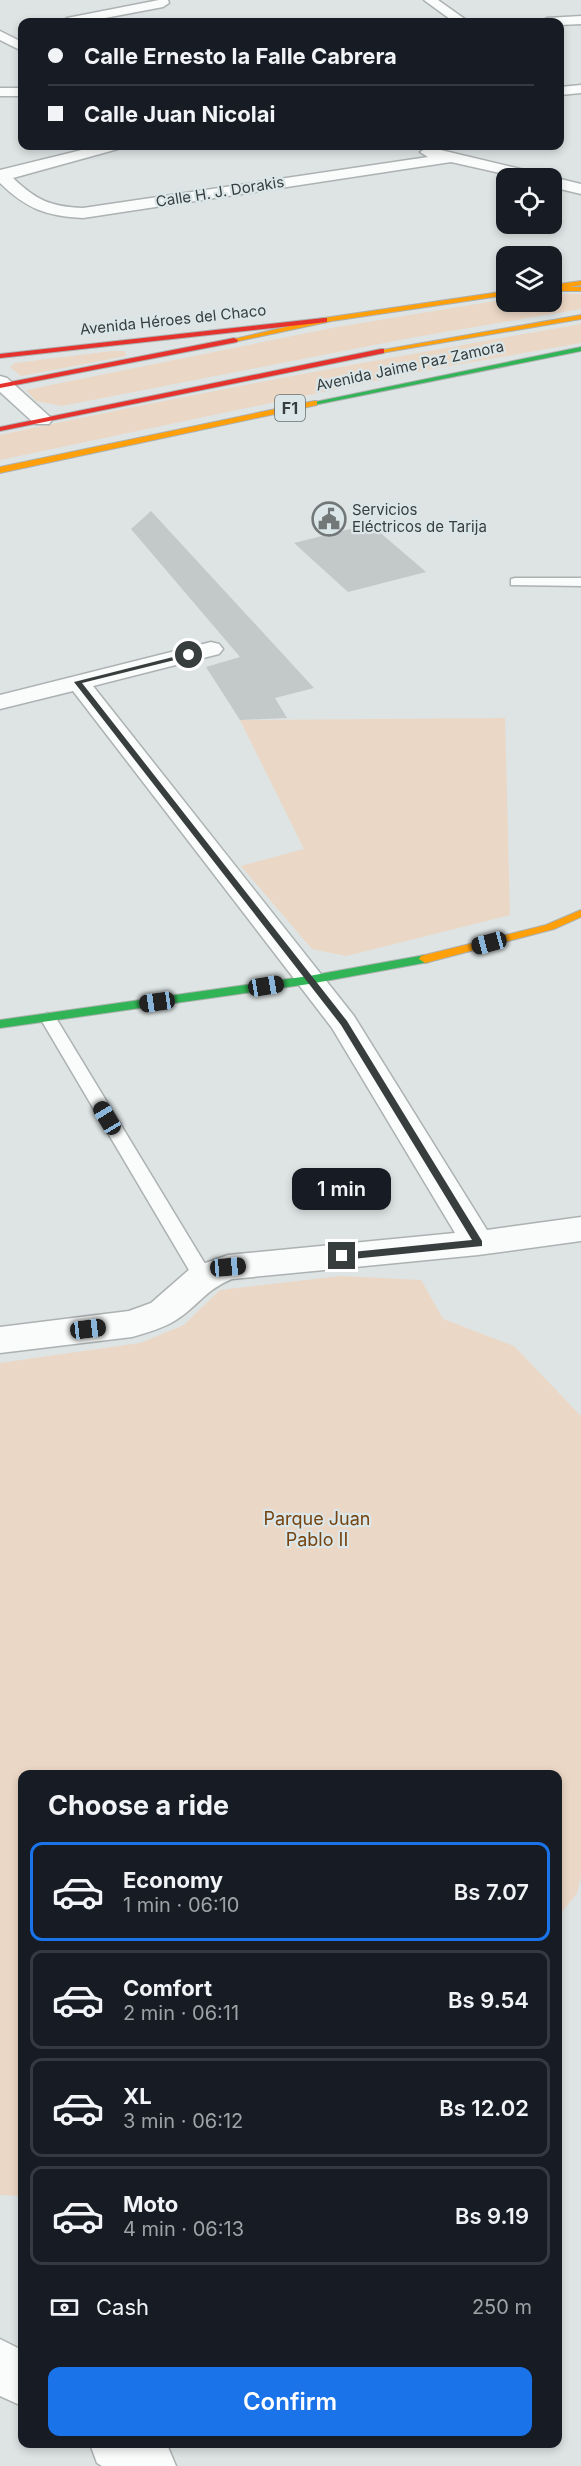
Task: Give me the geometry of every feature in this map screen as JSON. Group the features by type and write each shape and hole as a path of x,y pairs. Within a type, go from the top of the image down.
{"main road":[{"path":"562,286 581,283"},
{"path":"562,288 581,289"},
{"path":"1,384 351,317 496,296"},
{"name":"Avenida Héroes del Chaco","path":"0,356 351,317"},
{"name":"Avenida Jaime Paz Zamora","path":"0,429 396,348 581,317"},
{"name":"Avenida Jaime Paz Zamora","path":"0,471 428,378 581,349"},
{"path":"0,1024 309,980 429,958 550,927 581,913"}],"street":[{"path":"430,0 456,18"},
{"path":"86,18 162,2 175,16"},
{"path":"564,21 581,20"},
{"path":"1,36 18,33"},
{"path":"1,36 18,45"},
{"path":"564,91 581,89"},
{"path":"0,92 18,92"},
{"path":"0,176 98,150"},
{"path":"418,150 496,168"},
{"name":"Calle H. J. Dorakis","path":"0,176 37,206 55,212 82,213 449,158"},
{"path":"562,184 581,189"},
{"path":"1,384 42,420"},
{"path":"0,702 211,650"},
{"path":"78,682 344,1023 478,1243"},
{"path":"0,1340 132,1323 163,1312 203,1277 228,1267 478,1243 581,1229"},
{"path":"0,2364 18,2377"},
{"path":"122,2448 149,2466"}],"lane":[{"path":"515,582 581,582"},
{"path":"48,1018 203,1277"}],"green space":[{"path":"562,294 581,294 581,309 410,338 62,406 36,401 26,390 337,327 496,301 496,312 562,312"},
{"path":"581,324 581,343 427,370 0,460 0,435 290,376"},
{"path":"125,351 126,356 21,376 10,367 15,363"},
{"path":"505,718 510,915 346,956 312,949 241,866 304,849 240,720"},
{"name":"Parque Juan Pablo II","path":"341,1276 421,1280 443,1319 514,1346 581,1416 581,1876 577,1893 562,1912 562,1770 18,1770 18,2196 0,2195 0,1363 140,1343 184,1325 220,1290"}],"building":[{"path":"151,511 314,688 275,698 287,718 240,720 206,667 240,657 131,529"},
{"path":"370,524 426,572 348,592 294,543"}],"traffic: fast":[{"path":"314,403 581,349"},
{"path":"0,1024 309,980 425,959"}],"traffic: slow":[{"path":"562,286 581,283"},
{"path":"562,289 581,289"},
{"path":"324,320 496,295"},
{"path":"381,351 581,317"},
{"path":"234,340 328,321"},
{"path":"0,470 314,403"},
{"path":"425,959 550,927 581,913"}],"traffic: jam":[{"path":"0,356 324,320"},
{"path":"0,386 234,340"},
{"path":"0,429 381,351"}],"place":[{"name":"Servicios Eléctricos de Tarija","path":"329,519"}],"route":[{"path":"189,655 78,682 344,1023 478,1243 342,1256"}]}
